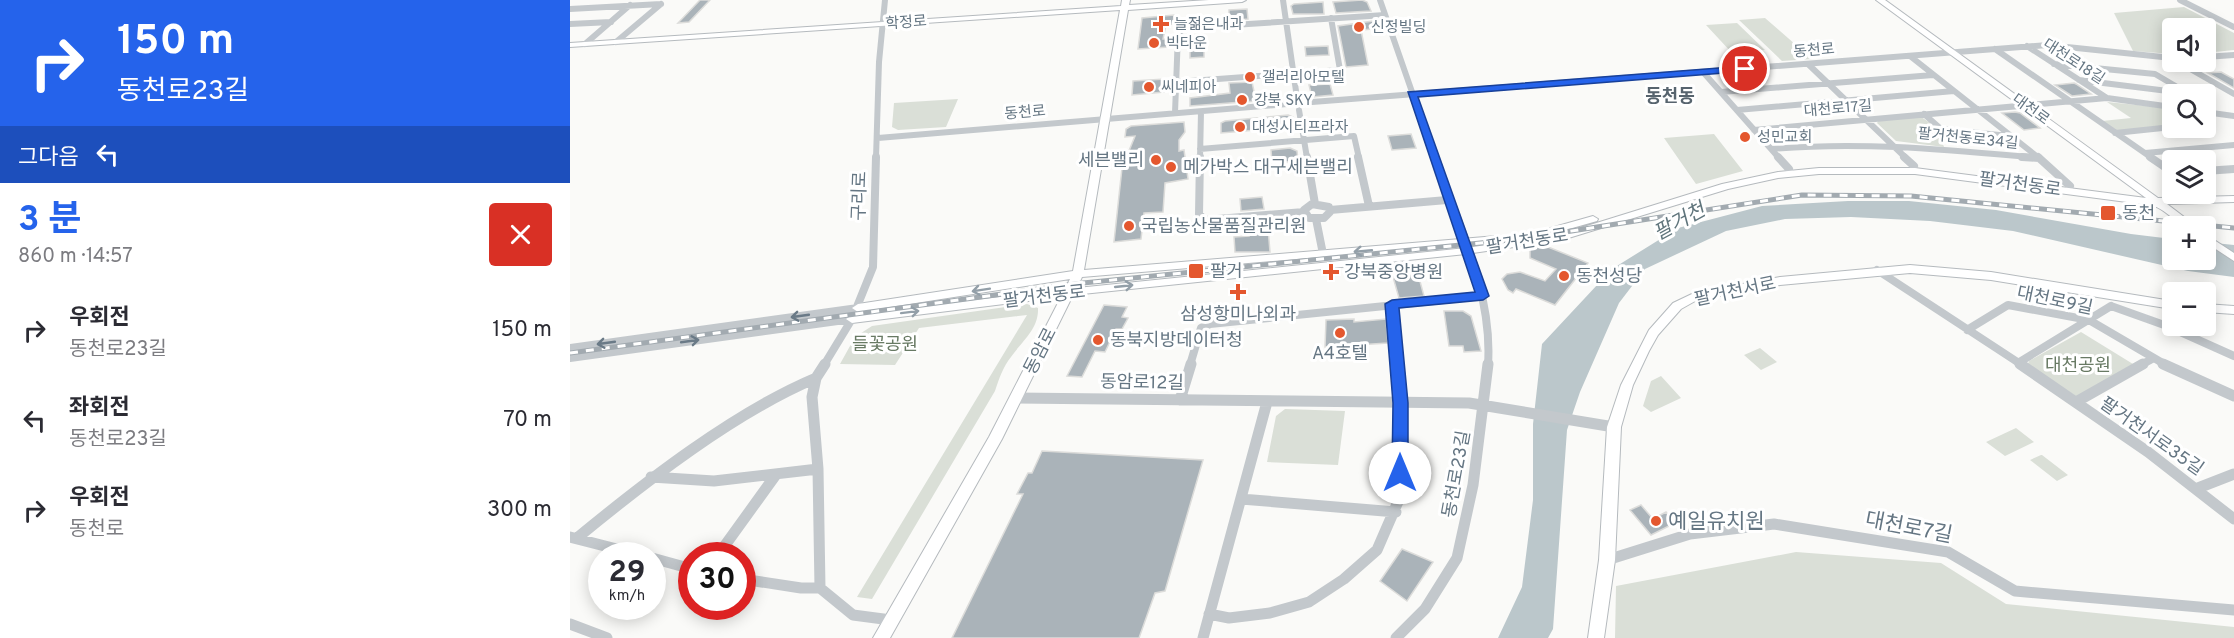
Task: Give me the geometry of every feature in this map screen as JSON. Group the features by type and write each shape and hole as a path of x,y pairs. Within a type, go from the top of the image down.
{"main road":[{"name":"학정로","path":"570,45 1125,4 1242,0"},
{"name":"대천로","path":"1880,0 2177,216"},
{"name":"동암로","path":"881,638 1016,398 1078,274 1125,4"},
{"name":"팔거천동로","path":"858,308 1078,274 1323,254 1465,246 1540,234 1713,183 1763,171 1888,164 1978,172 2155,200"},
{"name":"팔거천동로","path":"852,319 1465,246 1562,237 1726,186 1778,175 1819,171 1916,171 2133,200 2234,199"},
{"path":"2216,245 2234,258"},
{"name":"팔거천서로","path":"1596,638 1607,560 1614,427 1627,385 1643,351 1653,333 1677,306 1694,297 1780,281 1876,270 1910,269 1991,276 2109,301 2162,304"},
{"path":"2216,309 2234,310"}],"street":[{"path":"585,44 636,0"},
{"name":"구리로","path":"820,588 818,470 812,398 816,378 858,308 873,267 882,23 885,0"},
{"path":"1283,0 1297,98"},
{"name":"동천로23길","path":"1380,0 1447,200 1483,296 1489,347 1485,404 1473,485 1456,558 1425,609 1396,638"},
{"path":"2180,0 2234,27"},
{"path":"570,9 663,2"},
{"path":"616,42 663,2"},
{"path":"1175,113 1178,33 1182,30 1385,15"},
{"path":"1177,82 1340,70 1330,18"},
{"path":"570,24 611,22"},
{"name":"동천로","path":"1312,102 2027,46 2064,46 2162,57"},
{"name":"대천로18길","path":"2027,46 2107,98"},
{"path":"1995,49 2071,101"},
{"path":"2216,56 2234,55"},
{"path":"1910,56 2061,175 2070,186"},
{"name":"팔거천동로34길","path":"1808,64 1914,166"},
{"path":"2054,64 2085,65 2155,74 2172,84"},
{"path":"1703,72 1789,169"},
{"path":"2196,72 2234,94"},
{"path":"1721,92 1933,75"},
{"path":"2079,80 2162,91"},
{"path":"1737,110 1954,91"},
{"path":"1297,98 1305,98 1312,102 1308,108 1299,110 1291,109 1287,104 1297,98"},
{"name":"대천로18길","path":"2026,105 2107,98 2162,107"},
{"name":"대천로18길","path":"2071,101 2162,165"},
{"name":"동천로","path":"878,138 1287,104"},
{"name":"대천로17길","path":"1754,130 2026,105"},
{"path":"1299,110 1315,204"},
{"path":"2216,110 2234,118"},
{"path":"1201,112 1199,214 1205,220 1304,212"},
{"path":"2216,113 2223,114"},
{"path":"1924,114 1941,129 2012,136"},
{"path":"2115,133 2162,128"},
{"path":"1200,149 1354,136 1369,206"},
{"name":"팔거천동로34길","path":"1772,149 1827,144 1894,145 2039,158"},
{"path":"2145,153 2234,145"},
{"path":"2216,170 2234,169"},
{"path":"1330,210 1447,200"},
{"path":"1304,212 1307,207 1315,204 1327,206 1330,210"},
{"path":"1304,212 1306,216 1316,219 1327,216 1330,210"},
{"path":"1316,219 1323,254"},
{"name":"팔거천서로35길","path":"1876,270 2076,402 2198,488 2234,519"},
{"path":"1180,400 1201,328 1210,324 1483,296"},
{"path":"2018,363 2089,320 2109,301"},
{"name":"팔거천서로","path":"2109,301 2234,356"},
{"path":"1209,614 1229,618 1270,613 1309,602 1344,579 1377,550 1396,512 1400,497 1400,403 1392,304"},
{"name":"대천로9길","path":"1967,330 2008,305 2089,320 2152,359 2234,396"},
{"name":"팔거천동로","path":"570,348 858,308"},
{"name":"팔거천동로","path":"570,358 852,319"},
{"path":"2076,402 2152,359"},
{"path":"574,537 651,477 798,385 816,378"},
{"name":"동암로12길","path":"1016,398 1485,404 1614,427"},
{"path":"1203,638 1267,402"},
{"path":"651,477 681,482 775,476 818,470"},
{"path":"2198,488 2234,474"},
{"path":"727,542 775,476"},
{"path":"1240,499 1396,512"},
{"name":"대천로7길","path":"1607,560 1690,534 1774,524 1948,552 1966,559 2004,587 2015,591 2234,610"},
{"path":"574,537 592,542"},
{"path":"756,581 801,588 820,588 852,615 891,620"},
{"path":"570,624 608,638"}],"green space":[{"path":"2184,7 2205,18 2162,18 2162,53 2133,51 2114,13"},
{"path":"1765,18 1812,59 1782,61 1739,20"},
{"path":"1737,23 1765,50 1732,53 1706,25"},
{"path":"2216,24 2234,33 2234,50 2216,52"},
{"path":"958,99 946,127 898,130 892,127 894,103"},
{"path":"2107,102 2162,107 2162,126 2116,131 2102,121 2131,118"},
{"path":"1920,116 1937,128 1944,147 1896,141 1877,123 1879,120"},
{"path":"1714,134 1743,171 1696,184 1664,138"},
{"name":"들꽃공원","path":"1027,304 1038,308 1033,329 1006,365 995,391 872,599 857,597 1027,315 919,328 895,365 840,364 855,337 872,326"},
{"name":"대천공원","path":"2081,332 2133,364 2077,397 2028,364 2029,361"},
{"path":"1760,348 1777,362 1761,370 1744,355"},
{"path":"1661,376 1681,398 1651,412 1643,406 1651,381"},
{"path":"1285,409 1345,411 1338,465 1267,462 1276,416"},
{"path":"2016,428 2034,442 2005,456 1986,442"},
{"path":"2042,455 2068,475 2057,481 2030,460"},
{"path":"1796,552 1941,563 2006,604 2234,627 2234,638 1615,638 1616,586"}],"shaded area":[{"path":"1848,201 1909,201 1996,210 2162,238 2162,265 2013,231 1930,221 1851,217 1785,219 1726,231 1645,269 1619,303 1580,392 1567,430 1553,629 1548,638 1498,638 1522,587 1533,500 1533,424 1542,344 1612,269 1678,228 1762,206"},
{"path":"2216,243 2234,245 2234,277 2184,270 2216,270"}],"building":[{"path":"700,0 710,0 689,22 678,23"},
{"path":"1362,0 1367,2 1371,11 1336,13 1333,2"},
{"path":"1323,2 1324,14 1293,14 1291,6 1294,4"},
{"path":"1247,9 1248,19 1229,20 1229,10"},
{"path":"1174,15 1173,24 1166,25 1163,39 1170,39 1169,47 1138,49 1142,18"},
{"path":"1373,21 1383,25 1384,28 1361,30 1368,65 1346,67 1338,26"},
{"path":"1204,46 1204,57 1190,58 1190,47"},
{"path":"1328,46 1329,55 1306,56 1305,47"},
{"path":"2221,72 2234,79 2234,88 2208,73"},
{"name":"씨네피아","path":"1165,79 1164,92 1132,95 1133,81"},
{"path":"1252,82 1256,101 1190,106 1190,98 1230,93 1229,83"},
{"path":"2074,83 2091,94 2072,96 2055,85"},
{"path":"1330,84 1333,95 1312,97 1309,85"},
{"path":"2002,113 2020,113 2040,128 2024,130"},
{"path":"1288,115 1293,117 1294,127 1221,133 1221,123 1225,121"},
{"path":"1184,122 1185,132 1179,140 1179,151 1184,150 1188,179 1165,183 1163,212 1144,213 1141,239 1114,242 1122,168 1135,136 1125,137 1126,129 1131,126"},
{"path":"1411,134 1416,148 1392,150 1388,136"},
{"path":"1290,148 1297,151 1298,161 1272,163 1271,150"},
{"path":"1262,197 1264,209 1241,211 1240,199"},
{"path":"1268,228 1270,252 1235,252 1234,237 1249,236 1248,231"},
{"name":"동천성당","path":"1543,245 1588,263 1555,305 1516,289 1513,293 1508,290 1502,279 1507,274 1520,272 1545,281 1556,269 1530,258 1530,249"},
{"path":"1418,274 1424,296 1399,298 1393,277"},
{"name":"동북지방데이터청","path":"1104,305 1127,307 1122,317 1128,318 1122,329 1116,329 1105,352 1095,351 1082,377 1067,376"},
{"path":"1444,311 1463,311 1471,316 1481,351 1464,352 1463,346 1449,346"},
{"path":"1354,319 1354,322 1386,319 1388,343 1325,347 1326,320"},
{"path":"1042,451 1203,460 1165,591 1155,593 1139,638 952,638 1023,494 1017,494 1028,473 1032,473"},
{"name":"예일유치원","path":"1641,505 1653,519 1666,512 1675,523 1651,535 1630,510"},
{"path":"1402,549 1433,562 1407,601 1380,581"}],"railway":[{"path":"570,353 1083,283 1520,239 1802,195 1911,196 2234,228"}],"place":[{"name":"늘젊은내과","path":"1161,24"},
{"name":"신정빌딩","path":"1359,27"},
{"name":"빅타운","path":"1154,43"},
{"name":"갤러리아모텔","path":"1250,77"},
{"name":"씨네피아","path":"1149,87"},
{"name":"강북 SKY","path":"1242,100"},
{"name":"대성시티프라자","path":"1240,127"},
{"name":"성민교회","path":"1745,137"},
{"name":"세븐밸리","path":"1156,160"},
{"name":"메가박스 대구세븐밸리","path":"1171,167"},
{"name":"동천","path":"2108,213"},
{"name":"국립농산물품질관리원","path":"1129,226"},
{"name":"팔거","path":"1196,271"},
{"name":"강북중앙병원","path":"1331,272"},
{"name":"동천성당","path":"1564,276"},
{"name":"삼성항미나외과","path":"1238,292"},
{"name":"A4호텔","path":"1340,333"},
{"name":"동북지방데이터청","path":"1098,340"},
{"name":"예일유치원","path":"1656,521"}],"district":[{"name":"동천동","path":"1670,96"}],"route":[{"path":"1400,473 1400,403 1392,304 1483,296 1447,200 1433,150 1412,94 1745,69"}],"water label":[{"name":"팔거천","path":"1679,221"}]}
